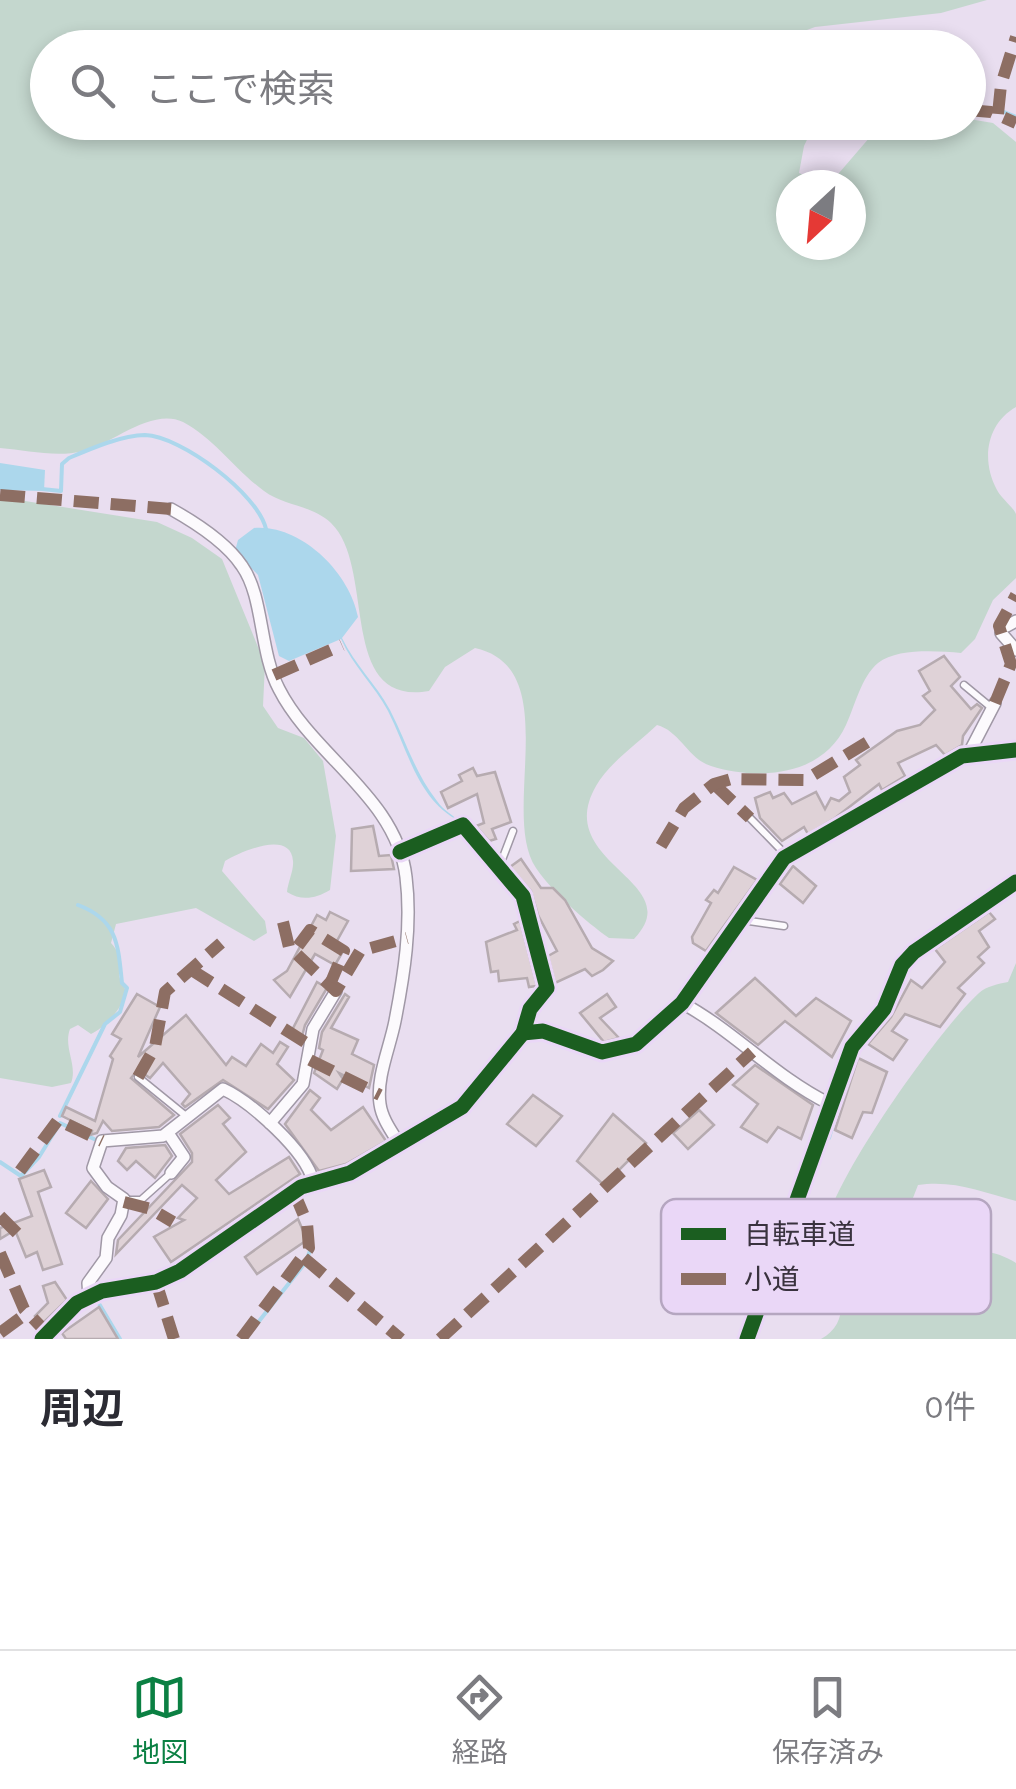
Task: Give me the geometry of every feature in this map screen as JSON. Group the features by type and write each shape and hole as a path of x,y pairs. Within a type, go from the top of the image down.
{"street":[{"path":"171,510 225,546 242,566 254,591 260,634 279,689 304,726 376,807 400,852 407,882 405,961 379,1101 400,1145"},
{"path":"1008,627 1016,650"},
{"path":"968,755 994,706"},
{"path":"523,1033 542,1031 594,1050 620,1051 647,1038 682,1003 787,856 968,755 1016,750"},
{"path":"42,1339 78,1303 156,1282 180,1271 314,1181 350,1174 462,1107 523,1033 530,1009 543,997 547,984 523,896 463,825 400,852"},
{"path":"800,1199 825,1132 828,1103 852,1047 884,1009 902,965 914,952 1016,882"},
{"path":"270,1123 304,1084 314,1028 336,991"},
{"path":"682,1003 721,1024 802,1090 828,1103"},
{"path":"89,1297 88,1282 106,1258 108,1238 122,1216 124,1200 93,1168 96,1147 102,1141 168,1133 224,1089 270,1123 306,1162 314,1181"},
{"path":"168,1133 184,1157 171,1173"},
{"path":"747,1339 756,1314"}],"lane":[{"path":"964,685 994,706"},
{"path":"750,818 787,856"},
{"path":"500,865 513,832"},
{"path":"742,920 784,926"},
{"path":"138,1077 187,1117"},
{"path":"124,1200 141,1200 171,1173"}],"green space":[{"path":"0,0 987,0 941,13 807,30 30,30 30,140 807,140 800,170 776,170 776,260 866,260 866,170 842,170 867,140 986,140 986,122 1016,142 1016,407 998,423 988,455 997,490 1016,514 1016,578 993,600 975,639 961,653 906,653 878,663 863,684 836,742 806,764 769,773 730,771 703,762 672,733 657,725 616,761 596,786 587,813 591,835 645,902 647,919 634,939 609,938 570,906 536,868 526,844 525,712 518,683 502,661 475,648 445,667 429,691 400,690 381,678 369,656 362,630 345,544 331,523 264,491 183,422 158,419 73,453 0,448"},
{"path":"0,497 157,522 192,538 222,559 265,664 263,706 278,728 304,738 323,761 336,836 330,890 313,897 287,892 293,861 284,846 264,846 225,861 222,871 265,921 267,933 254,941 196,908 116,924 111,943 118,954 125,995 108,1022 91,1034 78,1025 70,1029 71,1083 52,1087 0,1078"},
{"path":"1016,963 1016,1201 944,1184 918,1185 913,1199 836,1199 887,1111 961,1011 979,993 1008,982"},
{"path":"991,1253 1016,1263 1016,1339 821,1339 833,1330 840,1314 991,1314"}],"water":[{"path":"0,463 45,470 44,491 0,490"},
{"path":"254,528 289,534 321,554 334,568 358,617 342,638 390,710 429,790 459,821 445,812 423,787 388,711 341,639 289,661 279,656 258,575 235,551 238,540"}],"building":[{"path":"944,656 960,677 951,686 971,709 977,704 982,708 963,736 962,745 945,755 936,745 898,763 905,776 882,790 879,784 808,834 804,827 782,841 760,818 755,798 770,792 773,798 784,793 792,804 816,792 825,809 831,798 839,801 850,792 844,777 860,765 856,760 897,731 920,725 935,710 923,696 930,691 919,671"},
{"path":"473,768 477,776 495,772 511,822 492,829 496,839 489,841 476,826 484,823 477,794 448,808 441,792 462,781 459,775"},
{"path":"373,826 379,856 391,855 394,869 351,871 352,829"},
{"path":"521,859 541,888 553,888 565,900 592,948 613,961 603,970 592,976 585,969 555,983 548,956 557,951 538,915 531,891 510,867"},
{"path":"793,866 816,886 803,903 780,884"},
{"path":"734,867 757,880 706,951 693,943 692,937 711,903 706,900 714,890 718,893"},
{"path":"330,912 348,921 333,948 342,953 335,965 315,954 290,997 274,980 287,971 317,915 326,920"},
{"path":"989,912 995,919 979,931 989,947 978,957 984,963 958,988 965,994 940,1027 905,1014 892,1031 907,1040 893,1060 868,1044 891,1017 911,980 922,988 945,962 935,949"},
{"path":"520,921 537,986 529,987 527,978 499,981 498,971 491,972 486,942 517,930 514,924"},
{"path":"755,978 796,1016 816,998 851,1021 832,1057 785,1021 758,1045 716,1013"},
{"path":"317,982 327,988 305,1025 301,1040 290,1034"},
{"path":"137,994 160,1007 138,1057 186,1015 226,1065 232,1057 246,1066 261,1044 273,1053 280,1042 288,1047 277,1064 294,1080 268,1109 223,1080 185,1107 182,1104 190,1094 163,1063 150,1078 138,1070 131,1078 174,1115 159,1127 112,1131 103,1121 97,1133 90,1135 92,1131 62,1116 66,1107 95,1121 113,1059 110,1056 121,1039 112,1034"},
{"path":"345,994 349,997 331,1028 358,1040 352,1054 374,1065 369,1088 339,1073 343,1079 337,1089 314,1073 323,1050 319,1048 322,1032"},
{"path":"607,994 616,1007 600,1018 619,1038 604,1042 580,1013"},
{"path":"858,1058 887,1072 872,1113 863,1112 852,1138 835,1130"},
{"path":"755,1065 813,1105 801,1139 778,1127 767,1142 741,1127 758,1104 733,1085"},
{"path":"310,1090 320,1098 311,1110 331,1130 363,1107 386,1141 346,1164 319,1171 285,1124"},
{"path":"533,1095 562,1116 536,1146 507,1124"},
{"path":"218,1105 230,1118 223,1124 246,1152 216,1180 229,1194 289,1157 300,1174 171,1262 154,1237 184,1220 178,1218 197,1198 182,1185 116,1254 118,1240 192,1162 192,1153 180,1134"},
{"path":"699,1110 714,1125 688,1149 673,1133"},
{"path":"613,1114 646,1143 604,1185 577,1161"},
{"path":"165,1145 172,1156 155,1178 136,1161 127,1170 118,1161 126,1148"},
{"path":"44,1170 51,1187 38,1192 62,1264 43,1270 37,1252 26,1257 15,1230 0,1239 0,1228 32,1216 19,1179"},
{"path":"91,1181 108,1199 86,1228 66,1213"},
{"path":"298,1219 307,1240 257,1274 245,1257"},
{"path":"55,1282 67,1300 42,1324 35,1316 48,1303 43,1286"},
{"path":"99,1307 118,1339 66,1339 62,1333"}],"waterway":[{"path":"986,109 995,110"},
{"path":"1004,112 1016,117"},
{"path":"42,489 61,491 62,464 69,458 116,440 145,435 178,445 216,469 249,500 266,529"},
{"path":"60,1116 105,1024 120,1012 127,988 122,983 114,935 101,918 78,905"},
{"path":"899,993 901,987"},
{"path":"829,1138 835,1117"},
{"path":"0,1162 21,1176 39,1157 60,1123 94,1139"},
{"path":"245,1339 305,1263 312,1246"},
{"path":"98,1302 120,1339"}],"marked path":[{"path":"998,114 1001,85 1016,37"},
{"path":"986,112 1016,123"},
{"path":"0,495 171,509"},
{"path":"995,703 1011,664 999,626 1016,595"},
{"path":"274,675 342,645"},
{"path":"661,846 684,808 714,784 731,779 805,780 871,740"},
{"path":"714,784 750,818"},
{"path":"283,922 289,947 336,991 360,951 407,938"},
{"path":"298,946 310,930 344,951 331,982"},
{"path":"138,1077 155,1047 165,992 221,943"},
{"path":"190,969 311,1046"},
{"path":"440,1339 752,1052"},
{"path":"310,1060 380,1095"},
{"path":"20,1171 58,1120 102,1141"},
{"path":"241,1339 309,1248 307,1223 294,1192"},
{"path":"124,1202 151,1209 173,1222"},
{"path":"0,1216 17,1233"},
{"path":"0,1253 24,1309 47,1333"},
{"path":"304,1258 401,1339"},
{"path":"156,1282 174,1339"},
{"path":"0,1333 27,1313"}],"cycle path":[{"path":"523,1033 543,1031 602,1052 636,1044 682,1003 784,858 962,756 1016,750"},
{"path":"42,1339 77,1303 102,1291 156,1282 180,1271 301,1187 350,1173 462,1107 523,1033 530,1009 547,988 523,896 463,825 400,852"},
{"path":"797,1199 852,1047 884,1009 902,965 914,952 1016,882"},
{"path":"747,1339 756,1314"}]}
